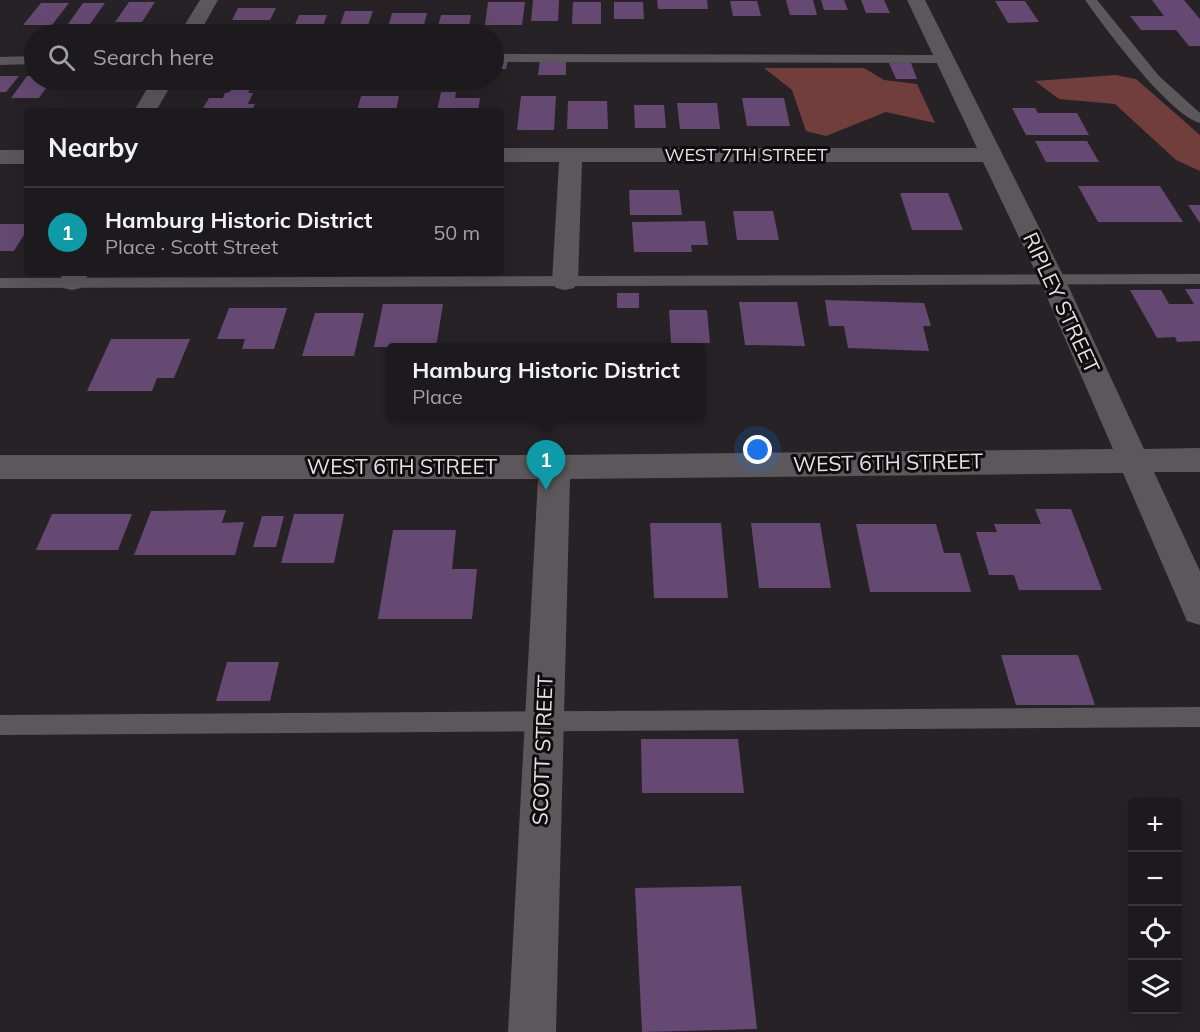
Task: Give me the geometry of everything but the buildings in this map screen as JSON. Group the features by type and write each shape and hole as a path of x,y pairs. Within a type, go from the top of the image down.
{"street":[{"path":"195,24 208,0"},
{"name":"RIPLEY STREET","path":"915,0 1052,279 1200,610"},
{"path":"146,108 157,90"},
{"name":"WEST 7TH STREET","path":"504,155 992,155"},
{"path":"564,282 572,155"},
{"path":"0,157 24,157"},
{"name":"WEST 6TH STREET","path":"0,467 554,467 1200,460"},
{"name":"SCOTT STREET","path":"532,1032 554,467"}],"lane":[{"path":"1092,0 1165,92 1200,119"},
{"path":"504,58 945,59"},
{"path":"0,60 24,60"},
{"path":"0,283 74,278 564,282 1200,279"},
{"path":"0,725 1200,717"}],"shaded area":[{"path":"764,68 864,68 884,80 917,84 935,123 886,112 826,136 806,131 792,90"},
{"path":"1115,75 1136,79 1200,135 1200,171 1176,160 1115,104 1059,99 1035,81"}],"place":[{"name":"Hamburg Historic District","path":"546,490"}]}
